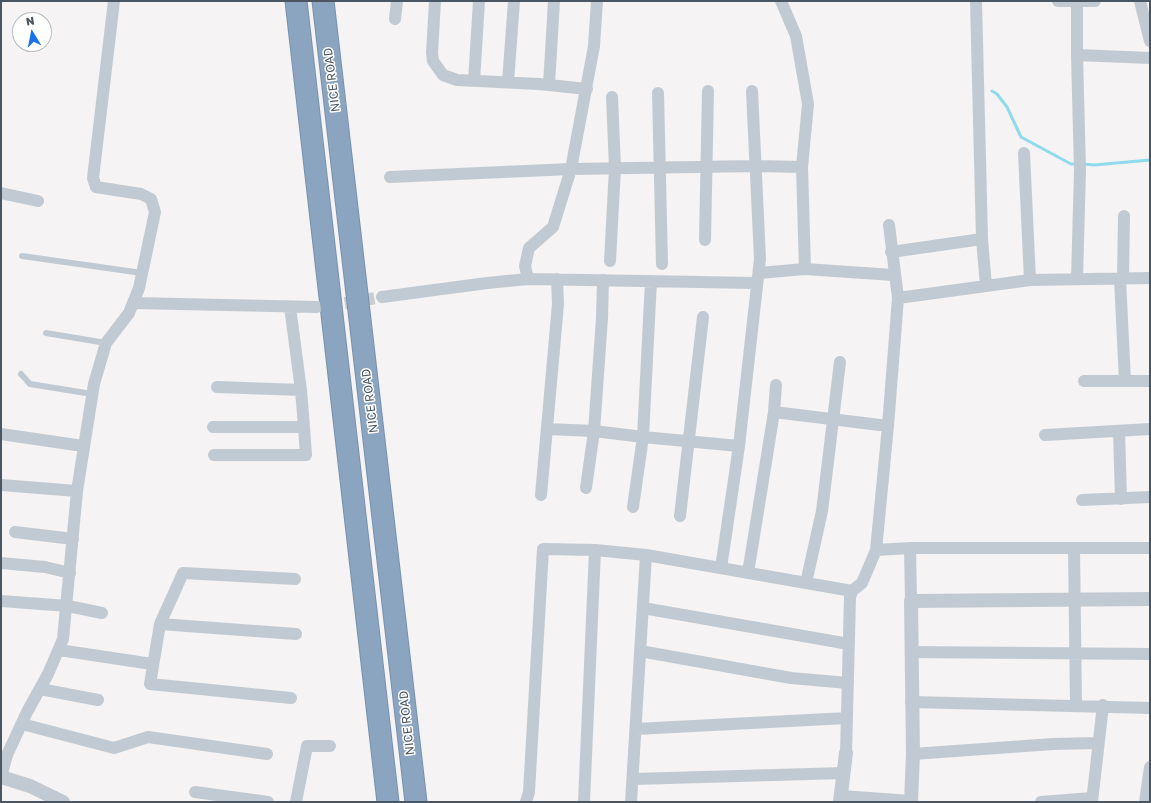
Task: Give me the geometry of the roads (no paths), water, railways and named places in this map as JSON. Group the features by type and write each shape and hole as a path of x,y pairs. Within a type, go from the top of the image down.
{"highway":[{"path":"296,1 388,802"},
{"name":"NICE ROAD","path":"323,1 416,802"}],"street":[{"path":"62,802 30,786 1,777 7,755 63,640 68,606 77,491 92,394 106,343 129,313 139,288 155,212 151,199 141,194 96,187 93,178 114,1"},
{"path":"395,19 398,1"},
{"path":"435,1 432,53 433,61 443,74 457,80 508,82 587,89"},
{"path":"474,80 479,1"},
{"path":"508,82 514,1"},
{"path":"549,85 554,1"},
{"path":"528,279 525,266 529,248 553,227 571,169 594,46 597,1"},
{"path":"781,1 796,36 808,104 802,167 805,269"},
{"path":"976,1 982,238 986,286"},
{"path":"1058,1 1095,1"},
{"path":"1140,1 1150,41"},
{"path":"1077,2 1080,170 1077,280"},
{"path":"1077,55 1150,58"},
{"path":"705,240 708,91"},
{"path":"721,568 739,446 760,259 752,91"},
{"path":"658,93 662,264"},
{"path":"610,261 615,168 612,97"},
{"path":"1024,153 1030,280"},
{"path":"390,177 571,169 756,166 802,167"},
{"path":"1,193 38,201"},
{"path":"1124,216 1121,279 1125,382"},
{"path":"889,226 891,252 898,298 888,426 876,550 862,583 852,591 850,597 846,753 841,800 915,802"},
{"path":"891,252 982,238"},
{"path":"382,297 487,282 528,279 651,281 758,278 805,269 894,275"},
{"path":"898,298 1030,280 1150,278"},
{"path":"541,495 558,304 557,280"},
{"path":"586,488 594,431 602,318 603,280"},
{"path":"633,507 643,437 651,281"},
{"path":"133,303 318,307"},
{"path":"214,455 306,454 301,390 290,306"},
{"path":"680,516 703,317"},
{"path":"806,583 822,511 840,362"},
{"path":"1084,381 1150,381"},
{"path":"748,573 774,412 776,385"},
{"path":"217,387 301,390"},
{"path":"774,412 888,426"},
{"path":"214,427 304,427"},
{"path":"547,429 594,431 739,446"},
{"path":"1045,435 1150,430"},
{"path":"1119,431 1121,499"},
{"path":"1,434 83,446"},
{"path":"1,485 77,491"},
{"path":"1082,500 1150,497"},
{"path":"15,532 73,539"},
{"path":"876,550 910,548 1150,548"},
{"path":"910,548 911,702 913,754 911,802"},
{"path":"1074,548 1076,705"},
{"path":"526,802 529,792 543,549 595,550 646,555 852,591"},
{"path":"584,802 595,550"},
{"path":"632,802 646,555"},
{"path":"1,563 45,567 70,572"},
{"path":"291,698 150,684 152,664 160,624 183,573 295,579"},
{"path":"911,601 1075,599 1150,600"},
{"path":"1,600 68,606 102,612"},
{"path":"643,608 849,644"},
{"path":"160,624 296,634"},
{"path":"59,650 152,664"},
{"path":"640,651 791,678 848,683"},
{"path":"911,652 1150,654"},
{"path":"40,689 98,700"},
{"path":"911,702 1103,705 1150,708"},
{"path":"1041,802 1092,800 1103,705"},
{"path":"636,729 847,718"},
{"path":"22,724 114,748 148,737 267,754"},
{"path":"913,754 1053,744 1098,743"},
{"path":"296,802 308,746 330,746"},
{"path":"1145,802 1150,767"},
{"path":"633,779 844,773"},
{"path":"195,792 268,802"}],"lane":[{"path":"22,256 142,273"},
{"path":"46,333 106,343"},
{"path":"21,374 30,384 92,394"}],"waterway":[{"path":"992,91 997,94 1007,107 1021,137 1071,164 1077,164"},
{"path":"1083,164 1094,165 1150,160"}],"tunnel":[{"path":"327,306 382,297"}]}
